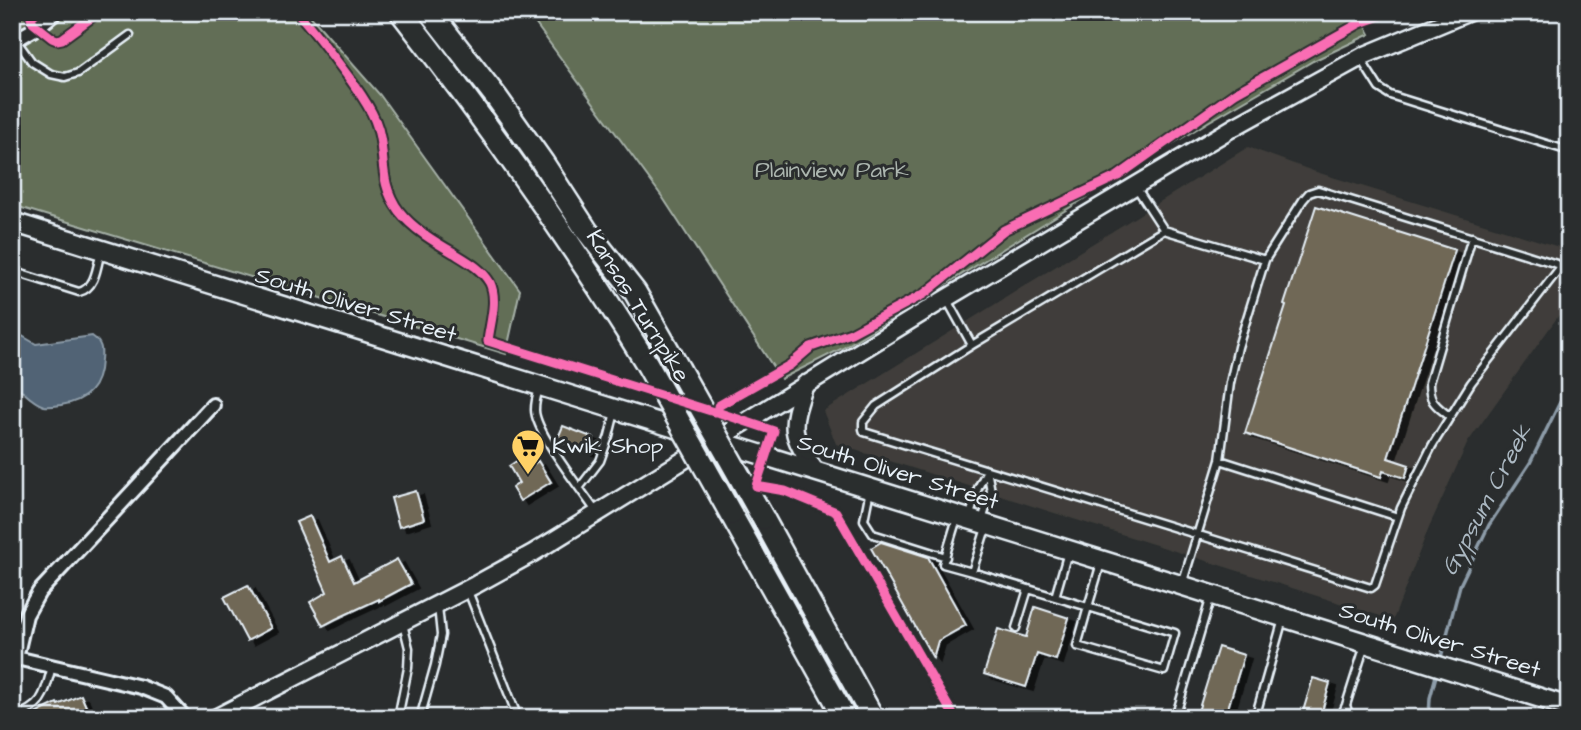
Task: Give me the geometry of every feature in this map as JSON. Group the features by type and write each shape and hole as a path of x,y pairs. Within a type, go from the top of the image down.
{"highway":[{"name":"Kansas Turnpike","path":"401,12 465,94 608,301 647,364 845,718"},
{"name":"Kansas Turnpike","path":"430,12 497,98 587,231 635,292 873,718"}],"main road":[{"name":"South Oliver Street","path":"12,222 348,329 1569,707"}],"street":[{"path":"14,41 38,27 56,12"},
{"path":"215,718 534,553 946,298 1234,127 1360,58 1469,12"},
{"path":"805,384 794,417 794,435 816,472"},
{"path":"185,718 166,697 141,687 14,658 26,615 40,592 213,405"}],"lane":[{"path":"14,41 32,62 51,74 65,77 78,73 130,35"},
{"path":"1360,58 1379,89 1390,95 1569,150"},
{"path":"1135,185 1164,230 1265,260"},
{"path":"1164,230 876,406 863,422 864,432 869,435 1198,534 1371,588 1375,585 1405,498 1432,446 1471,383 1560,265 1318,190 1309,193 1265,260 1238,347 1230,383 1220,460 1198,534 1182,586"},
{"path":"1450,416 1432,401 1429,383 1472,237"},
{"path":"12,271 84,292 93,281 101,250"},
{"path":"946,298 972,345"},
{"path":"539,387 535,411 537,422 562,464 598,514"},
{"path":"580,486 600,461 615,410"},
{"path":"1220,460 1398,517"},
{"path":"987,470 991,491 974,521 943,564 972,572 1028,589 1055,597 1088,607 1175,633 1164,671 1077,646 1088,607 1102,561"},
{"path":"972,572 978,488 987,470"},
{"path":"870,489 864,520 873,534 946,557"},
{"path":"1055,597 1068,550"},
{"path":"467,589 518,718"},
{"path":"1016,628 1028,589"},
{"path":"1175,718 1211,595"},
{"path":"420,718 441,635 438,604"},
{"path":"1255,718 1284,617"},
{"path":"398,718 408,668 409,648 402,622"},
{"path":"1340,718 1366,643"},
{"path":"13,718 29,711 41,701 52,666"},
{"path":"1346,705 1350,718"}],"shaded area":[{"path":"1248,147 1313,171 1569,250 1569,301 1468,442 1429,527 1393,620 836,444 823,411"}],"green space":[{"path":"12,12 307,12 380,95 520,290 506,354 12,205"},
{"name":"Plainview Park","path":"527,12 1358,12 1370,34 1313,61 1208,122 843,348 781,379 663,198"}],"water":[{"path":"12,330 36,344 92,336 100,344 101,353 100,370 95,385 85,396 70,403 44,406 35,402 12,383"}],"building":[{"path":"1316,206 1455,250 1388,458 1409,465 1405,478 1383,471 1381,477 1245,433"},
{"path":"563,426 594,438 588,452 557,440"},
{"path":"529,453 535,463 538,461 551,482 520,501 512,488 519,483 509,466"},
{"path":"416,491 424,519 399,527 391,498"},
{"path":"310,516 330,562 342,556 354,582 397,559 411,584 323,626 310,602 327,592 296,522"},
{"path":"881,542 928,557 966,625 938,641 933,658 871,548"},
{"path":"248,585 271,628 247,641 224,597"},
{"path":"1035,607 1069,618 1056,660 1037,654 1026,687 984,674 998,629 1026,637"},
{"path":"1218,647 1244,655 1225,718 1196,718"},
{"path":"1313,678 1330,683 1320,718 1301,718"},
{"path":"81,695 91,718 27,718 57,703 58,705"}],"waterway":[{"name":"Gypsum Creek","path":"1440,661 1460,585 1489,525 1530,463 1569,384"},
{"name":"Gypsum Creek","path":"1429,718 1430,698 1437,672"}],"cycle path":[{"path":"37,12 31,17 33,23 57,40 99,12"},
{"path":"297,12 318,36 370,109 379,132 387,188 399,211 425,235 474,266 490,283 493,304 488,341 718,412"},
{"path":"955,718 836,512 785,491 756,486 774,431 720,413 718,406 790,365 811,347 851,333 924,294 1004,230 1118,176 1235,93 1360,23 1391,12"}],"place":[{"name":"Kwik Shop","path":"528,476"}]}
